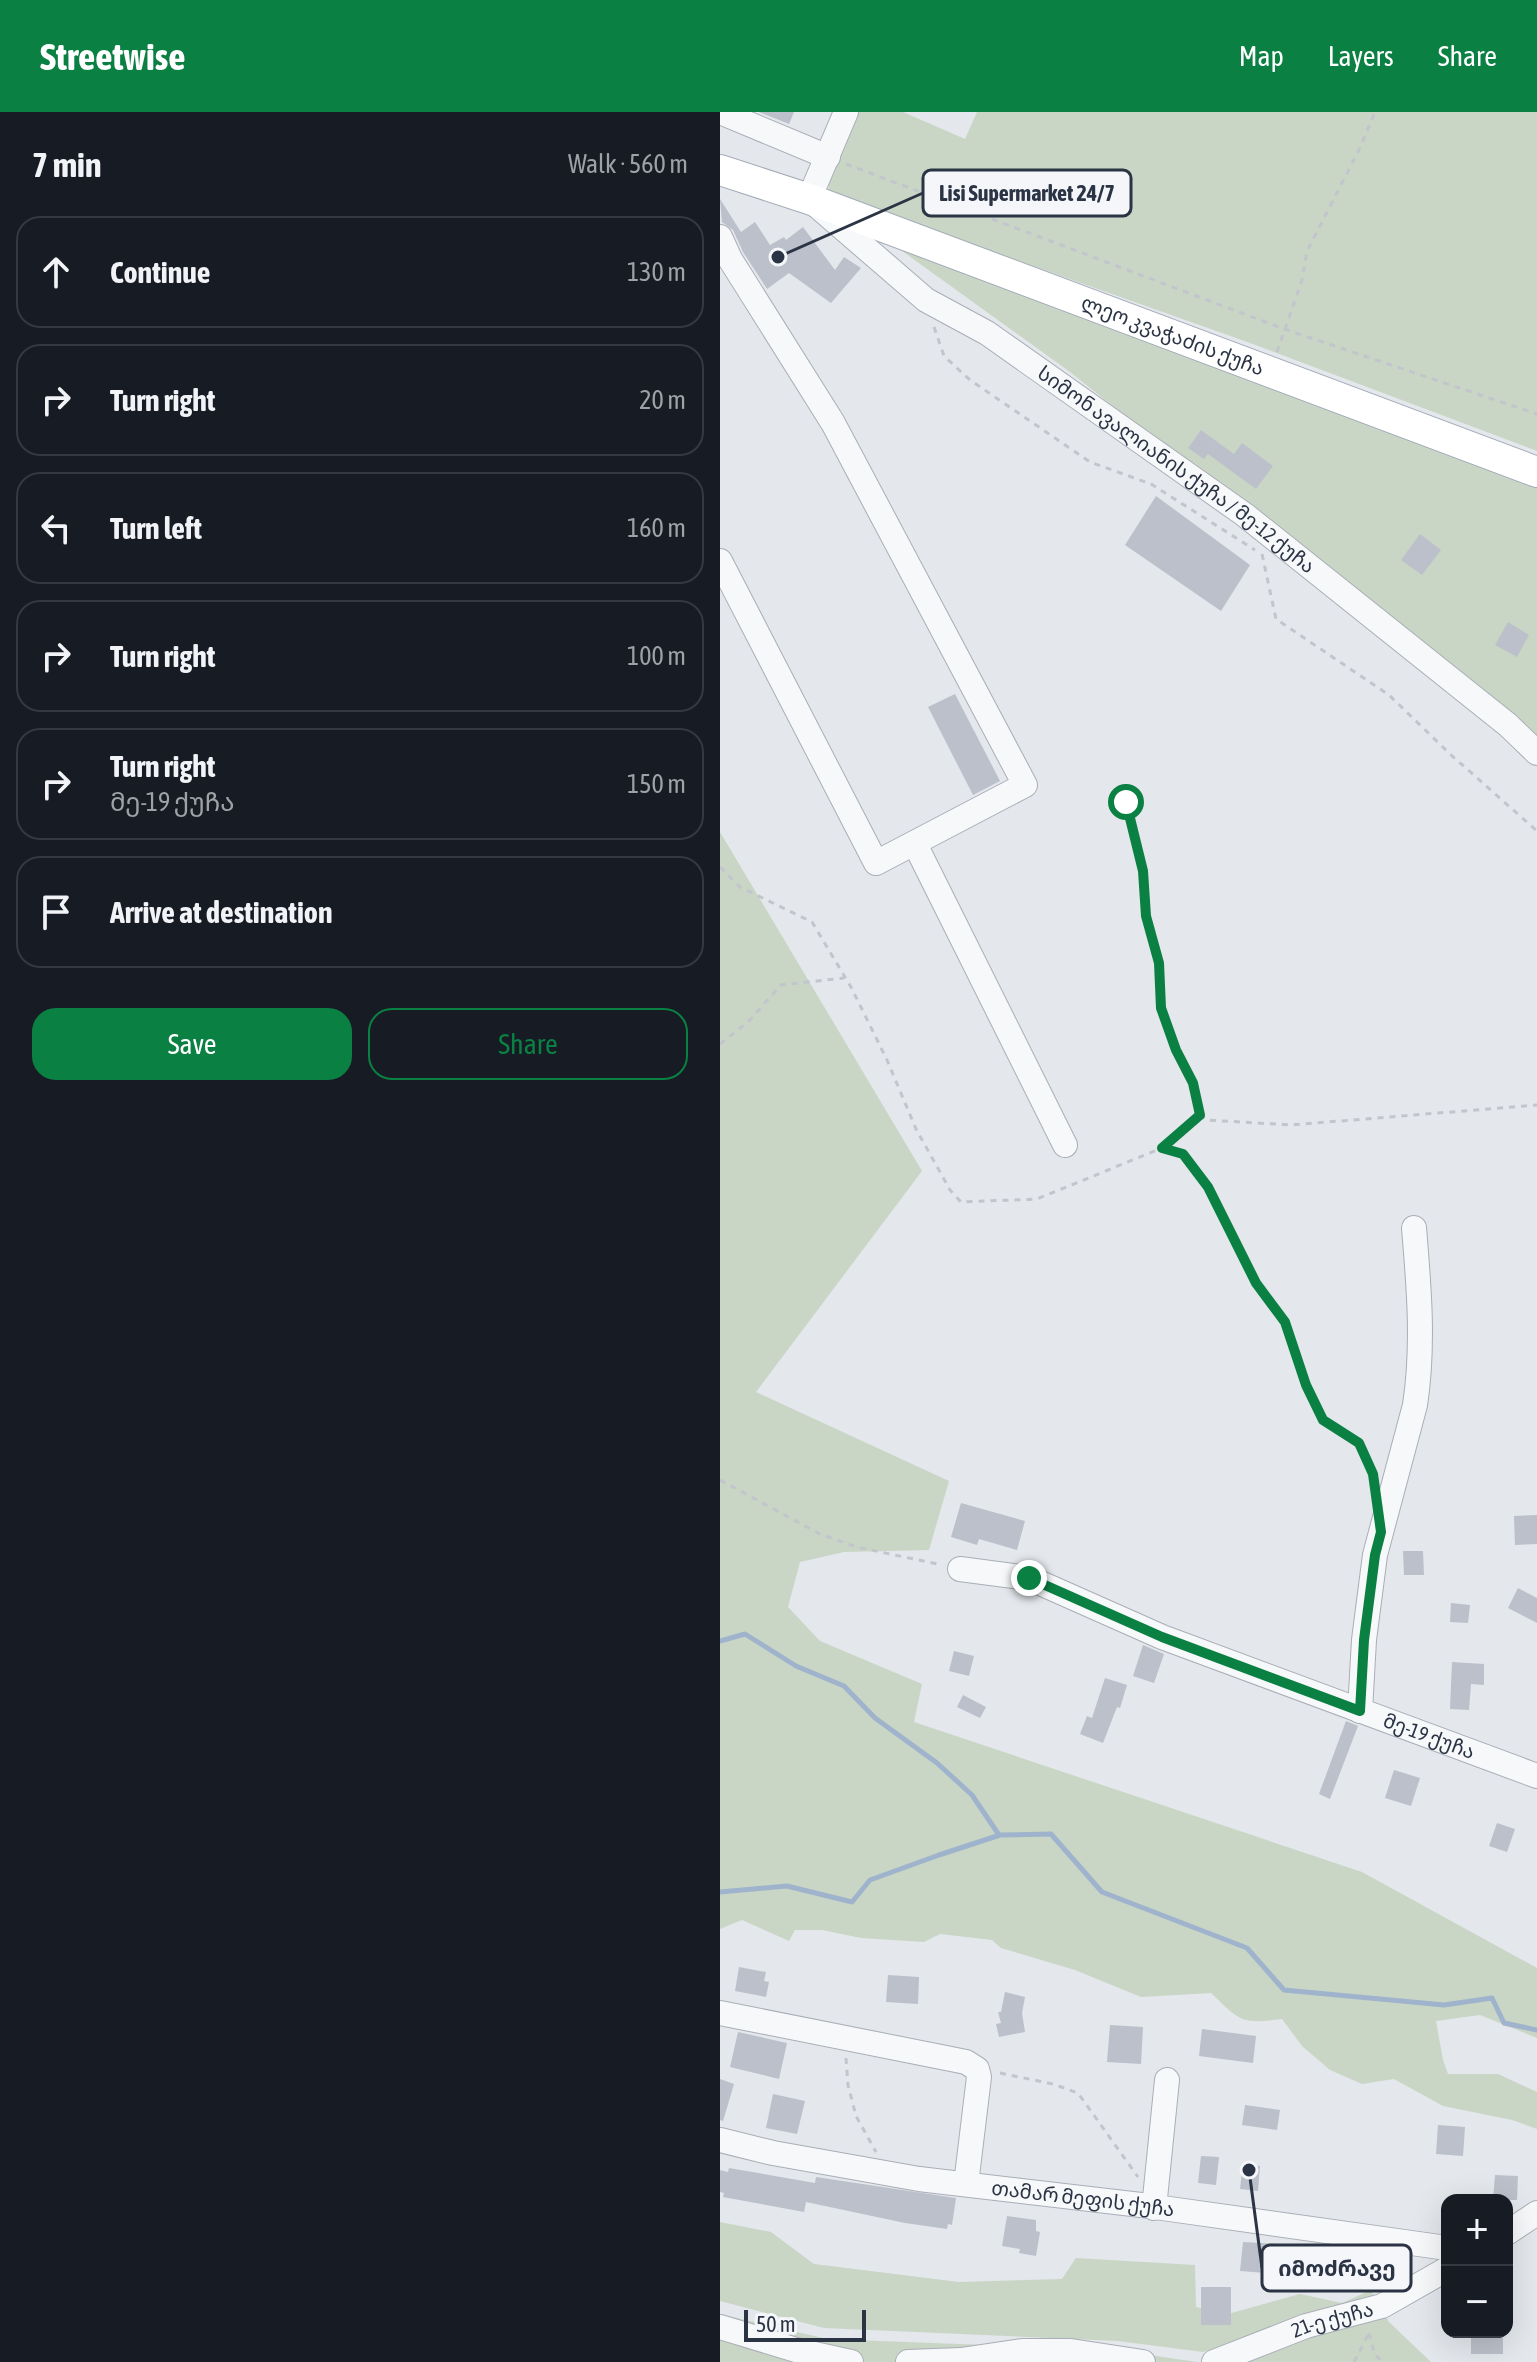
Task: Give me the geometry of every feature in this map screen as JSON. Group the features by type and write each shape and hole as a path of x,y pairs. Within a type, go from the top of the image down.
{"main road":[{"name":"ლეო კვაჭაძის ქუჩა","path":"720,170 809,199 1537,472"}],"street":[{"path":"809,199 846,112"},
{"path":"721,117 828,157"},
{"name":"სიმონ ავალიანის ქუჩა / მე-12 ქუჩა","path":"809,199 926,300 987,333 1245,515 1508,725 1537,753"},
{"path":"720,237 730,259 833,423 1025,785 876,863 720,561"},
{"path":"915,844 1065,1145"},
{"path":"1360,1711 1364,1640 1375,1555 1415,1405 1418,1381 1420,1303 1414,1228"},
{"name":"მე-19 ქუჩა","path":"960,1569 1029,1578 1162,1637 1537,1776"},
{"path":"720,2013 966,2062 977,2069 979,2077 966,2184"},
{"path":"1154,2208 1167,2080"},
{"name":"თამარ მეფის ქუჩა","path":"720,2140 773,2153 887,2173 1441,2247"},
{"path":"1513,2229 1537,2213"},
{"name":"21-ე ქუჩა","path":"1214,2362 1306,2326 1382,2306 1441,2272"},
{"path":"720,2327 796,2350 851,2362"},
{"path":"908,2362 961,2360 1034,2351 1071,2351 1143,2362"}],"path":[{"path":"1284,329 1302,280 1307,251 1375,112"},
{"path":"828,157 1284,329 1537,414"},
{"path":"926,300 944,356 970,380 1090,462 1151,484 1262,555 1276,619 1389,695 1537,831"},
{"path":"1126,802 1143,871 1146,916 1159,963 1161,1008 1176,1050 1193,1083 1200,1115 1207,1120 1291,1125 1537,1105"},
{"path":"720,867 740,887 812,922 845,977 887,1060 916,1129 950,1190 961,1202 1037,1199 1162,1148 1200,1115"},
{"path":"720,1044 749,1021 781,985 845,977"},
{"path":"1162,1148 1183,1154 1208,1187 1256,1283 1285,1322 1306,1385 1323,1420 1359,1443 1373,1474 1375,1489"},
{"path":"720,1480 820,1534 857,1547 960,1569"},
{"path":"830,2035 846,2059 848,2085 856,2116 887,2173"},
{"path":"977,2069 1053,2084 1078,2093 1135,2176 1157,2183"},
{"path":"1354,2362 1382,2306"},
{"path":"1369,2333 1375,2355 1383,2362"}],"green space":[{"path":"852,112 903,112 965,139 977,112 1537,112 1537,451 1253,344 841,198 829,191 828,178"},
{"path":"891,243 1537,482 1537,744 1070,372"},
{"path":"720,832 922,1171 756,1392 949,1481 929,1550 844,1552 800,1562 788,1607 820,1641 922,1684 914,1722 1362,1872 1537,1968 1537,2038 1480,2015 1436,2021 1448,2074 1498,2074 1537,2092 1537,2129 1512,2120 1443,2106 1394,2079 1362,2084 1330,2070 1302,2046 1282,2019 1242,2019 1211,1993 1141,1997 1075,1970 1001,1948 992,1940 940,1934 924,1942 861,1938 822,1930 795,1930 789,1941 742,1920 720,1929"},
{"path":"720,2222 771,2232 814,2264 959,2282 1062,2279 1076,2258 1195,2265 1196,2307 1228,2314 1300,2294 1342,2303 1371,2290 1389,2322 1431,2362 1208,2362 1269,2334 1203,2352 1118,2341 824,2328 720,2301"},
{"path":"720,2314 827,2339 1115,2350 1197,2362 720,2362"}],"building":[{"path":"759,112 794,112 789,124"},
{"path":"720,199 741,232 755,222 770,245 784,237 786,240 803,227 835,270 844,257 861,268 831,303 789,273 767,289 733,230 722,222"},
{"path":"1201,430 1234,454 1242,443 1273,466 1256,489 1208,454 1204,459 1188,448"},
{"path":"1156,496 1250,565 1221,611 1125,545"},
{"path":"1420,534 1441,550 1422,575 1401,560"},
{"path":"1508,622 1529,635 1517,657 1495,645"},
{"path":"955,694 1000,781 973,795 928,707"},
{"path":"961,1503 1025,1521 1017,1550 979,1539 977,1545 951,1537"},
{"path":"1537,1515 1537,1544 1515,1545 1514,1516"},
{"path":"1403,1551 1423,1551 1424,1575 1404,1575"},
{"path":"1518,1588 1537,1598 1537,1623 1508,1608"},
{"path":"1451,1603 1470,1605 1468,1623 1450,1622"},
{"path":"1143,1645 1164,1654 1154,1683 1133,1676"},
{"path":"954,1651 974,1656 969,1676 949,1671"},
{"path":"1452,1662 1484,1664 1484,1685 1471,1684 1469,1710 1450,1709"},
{"path":"1105,1678 1127,1685 1103,1743 1080,1734 1087,1716 1092,1718"},
{"path":"963,1695 986,1707 980,1718 957,1707"},
{"path":"1346,1721 1358,1726 1330,1799 1319,1794"},
{"path":"1394,1770 1420,1778 1411,1806 1385,1798"},
{"path":"1497,1823 1515,1829 1507,1852 1489,1846"},
{"path":"739,1967 766,1972 764,1981 769,1982 766,1997 735,1991"},
{"path":"888,1975 919,1977 918,2004 886,2002"},
{"path":"1005,1992 1025,1997 1022,2013 1025,2032 999,2037 996,2024 1001,2023 998,2012 1001,2012"},
{"path":"1110,2025 1143,2027 1141,2064 1107,2062"},
{"path":"1202,2029 1256,2036 1253,2063 1199,2056"},
{"path":"738,2032 787,2043 779,2079 730,2067"},
{"path":"720,2079 734,2084 723,2121 720,2120"},
{"path":"773,2094 805,2101 797,2134 766,2128"},
{"path":"1245,2105 1280,2110 1277,2130 1242,2125"},
{"path":"1438,2125 1465,2127 1463,2156 1436,2154"},
{"path":"1201,2156 1219,2157 1216,2185 1198,2183"},
{"path":"1243,2164 1260,2166 1258,2191 1240,2189"},
{"path":"729,2168 815,2183 816,2177 956,2198 952,2225 948,2224 947,2229 905,2223 806,2202 804,2212 723,2197 724,2193 720,2192 720,2170 728,2172"},
{"path":"1495,2175 1518,2176 1517,2200 1513,2200 1513,2194 1493,2194"},
{"path":"1007,2216 1036,2220 1036,2231 1040,2232 1036,2256 1002,2246"},
{"path":"1243,2242 1279,2244 1278,2256 1292,2257 1291,2275 1240,2271"},
{"path":"1201,2287 1231,2287 1231,2325 1201,2325"},
{"path":"1471,2338 1503,2338 1503,2354 1471,2354"}],"waterway":[{"path":"720,1641 745,1634 796,1666 844,1686 875,1718 937,1763 972,1795 999,1835"},
{"path":"720,1892 787,1886 852,1902 870,1880 939,1855 1000,1835 1051,1834 1102,1892 1247,1948 1284,1990 1444,2005 1492,1998 1504,2023 1537,2030"}],"place":[{"name":"Lisi Supermarket 24/7","path":"778,257"},
{"name":"იმოძრავე","path":"1249,2170"}],"route":[{"path":"1029,1578 1162,1637 1360,1711 1364,1640 1381,1532 1373,1474 1359,1443 1323,1420 1306,1385 1285,1322 1256,1283 1208,1187 1183,1154 1162,1148 1200,1115 1193,1083 1176,1050 1161,1008 1159,963 1146,916 1143,871 1126,802"}]}
